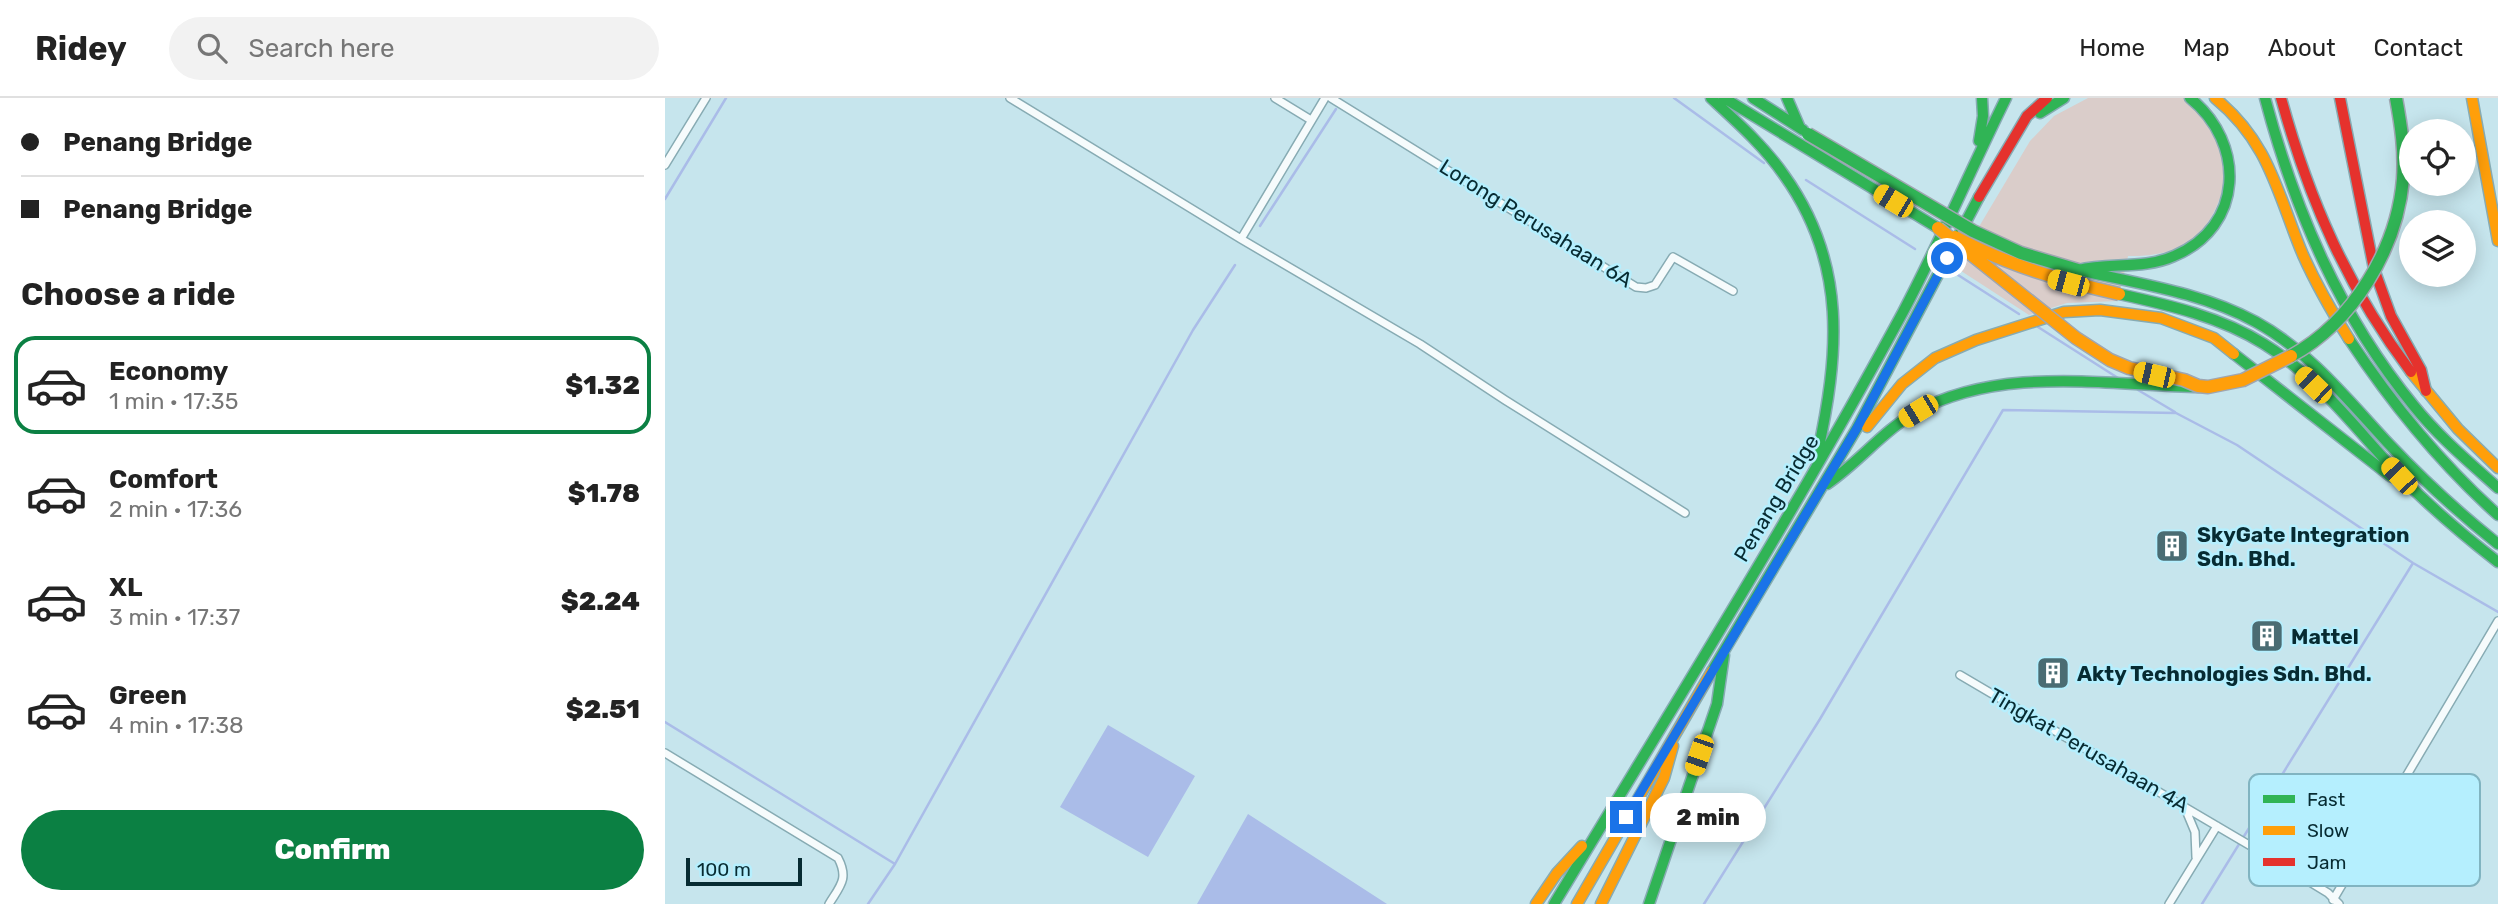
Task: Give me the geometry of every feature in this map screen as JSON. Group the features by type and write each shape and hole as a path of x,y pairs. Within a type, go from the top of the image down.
{"main road":[{"path":"1711,98 1753,135 1785,173 1811,219 1824,260 1835,327 1834,374 1826,423 1813,474"},
{"path":"1724,98 1803,148 1986,255 2060,281 2198,314 2224,323 2265,345 2292,365 2325,396 2405,481 2460,532 2498,562"},
{"path":"1753,98 1973,231 2021,253 2211,303 2242,315 2284,340 2318,369 2442,498 2498,544"},
{"path":"1787,98 1804,131"},
{"path":"1976,160 1982,127 1982,98"},
{"name":"Penang Bridge","path":"1554,904 1813,474 1904,310 1961,198 2006,98"},
{"name":"Penang Bridge","path":"1577,904 1676,731 1854,434 1992,172 2030,111 2047,98"},
{"path":"2018,132 2064,98"},
{"path":"2078,270 2092,266 2137,266 2171,258 2194,246 2208,234 2226,202 2230,167 2227,149 2214,120 2190,98"},
{"path":"2215,98 2242,124 2257,144 2312,273 2378,382 2428,445 2473,493 2498,515"},
{"path":"2265,98 2297,207 2323,267 2378,357 2433,426 2498,488"},
{"path":"2281,98 2299,167 2332,248 2379,330 2447,418 2498,468"},
{"path":"2340,98 2374,269 2396,326 2421,370 2426,393"},
{"path":"1823,486 1840,476 1892,428 1918,411 1969,391 2017,383 2199,387 2247,378 2284,362 2308,346 2336,322 2365,287 2388,245 2401,199 2405,148 2396,98"},
{"path":"2472,98 2498,241"},
{"path":"1938,228 1951,242 1995,272 2092,348 2127,367 2185,380 2199,387"},
{"path":"1854,434 1867,428 1883,404 1916,372 1951,350 2065,312 2121,312 2184,325 2214,338 2390,476 2405,481"},
{"path":"2433,426 2435,439 2469,477 2498,503"},
{"path":"1649,904 1717,705 1725,651"},
{"name":"Penang Bridge","path":"1601,904 1664,778 1676,731"},
{"path":"1536,904 1557,873 1601,827"}],"street":[{"path":"665,165 706,98"},
{"path":"1010,98 1420,344 1685,513"},
{"path":"1275,98 1311,120"},
{"path":"1241,239 1325,98"},
{"name":"Lorong Perusahaan 6A","path":"1331,98 1636,286 1646,288 1655,285 1673,257 1733,291"},
{"path":"2410,774 2498,621"},
{"name":"Tingkat Perusahaan 4A","path":"1960,675 2249,845"},
{"path":"665,753 838,858 844,870 842,883 829,904"},
{"path":"2184,806 2195,832 2197,845 2196,857 2189,870"},
{"path":"2169,904 2217,826"},
{"name":"Tingkat Perusahaan 4A","path":"2316,886 2336,902"},
{"path":"2336,902 2345,886"}],"shaded area":[{"path":"2088,98 2185,98 2220,139 2225,166 2222,192 2208,222 2199,234 2188,242 2162,253 2128,256 2118,301 2067,303 2029,315 1955,267 2030,141 2054,116"}],"water":[{"path":"1108,725 1195,776 1148,857 1060,807"},
{"path":"1248,814 1387,904 1197,904"}],"waterway":[{"path":"665,199 726,98"},
{"path":"1674,98 1764,163"},
{"path":"1260,226 1336,109"},
{"path":"1806,180 1915,249"},
{"path":"895,864 1193,330 1235,265"},
{"path":"1958,275 2019,314"},
{"path":"2038,327 2118,378"},
{"path":"2138,390 2175,412"},
{"path":"1704,904 1820,719 2003,410 2176,413 2237,445 2413,563 2498,612"},
{"path":"2282,774 2413,563"},
{"path":"665,722 895,864 868,904"},
{"path":"2202,904 2249,828"}],"traffic: fast":[{"path":"1711,98 1776,164 1805,208 1819,242 1833,311 1833,346 1825,419 1817,456"},
{"path":"1724,98 1938,228"},
{"path":"1753,98 1803,130"},
{"path":"1787,98 1800,128"},
{"path":"1979,141 1983,116 1982,98"},
{"path":"1554,904 1732,610 1862,387 1917,286 2006,98"},
{"path":"2040,113 2064,98"},
{"path":"2078,270 2162,260 2197,243 2214,225 2225,205 2229,183 2228,160 2221,138 2208,117 2190,98"},
{"path":"2265,98 2306,221 2342,299 2364,336 2388,372 2424,417 2498,488"},
{"path":"2291,356 2313,342 2352,304 2368,281 2392,231 2403,179 2402,138 2396,98"},
{"path":"1808,134 1973,231 2021,253 2078,270"},
{"path":"1712,671 1857,428 1979,197"},
{"path":"2083,271 2149,285 2215,304 2236,312 2275,334 2311,362 2414,470 2498,544"},
{"path":"2119,294 2212,319 2230,326 2284,357 2319,388 2422,497 2498,562"},
{"path":"2349,339 2418,432 2456,475 2498,515"},
{"path":"2234,354 2390,476 2405,481"},
{"path":"1827,484 1891,429 1914,413 1947,398 1982,388 2053,381 2199,387"},
{"path":"1649,904 1717,704 1724,655"}],"traffic: slow":[{"path":"2215,98 2234,115 2260,151 2308,266 2349,339"},
{"path":"2472,98 2498,241"},
{"path":"1938,228 2076,338 2110,360 2129,368 2208,387 2243,380 2291,356"},
{"path":"1955,237 2035,271 2119,294"},
{"path":"1867,427 1902,384 1935,358 1976,340 2064,312 2100,310 2161,318 2214,338 2234,354"},
{"path":"2411,372 2458,429 2498,468"},
{"path":"1577,904 1712,671"},
{"path":"1601,904 1664,778 1673,746"},
{"path":"1536,904 1557,873 1582,846"}],"traffic: jam":[{"path":"1979,197 2027,116 2047,98"},
{"path":"2281,98 2304,172 2332,241 2368,308 2411,372"},
{"path":"2340,98 2374,269 2391,316 2421,370 2426,391"}],"place":[{"name":"SkyGate Integration Sdn. Bhd.","path":"2172,546"},
{"name":"Mattel","path":"2267,636"},
{"name":"Akty Technologies Sdn. Bhd.","path":"2053,673"}],"route":[{"path":"1626,817 1857,428 1947,258"}]}
